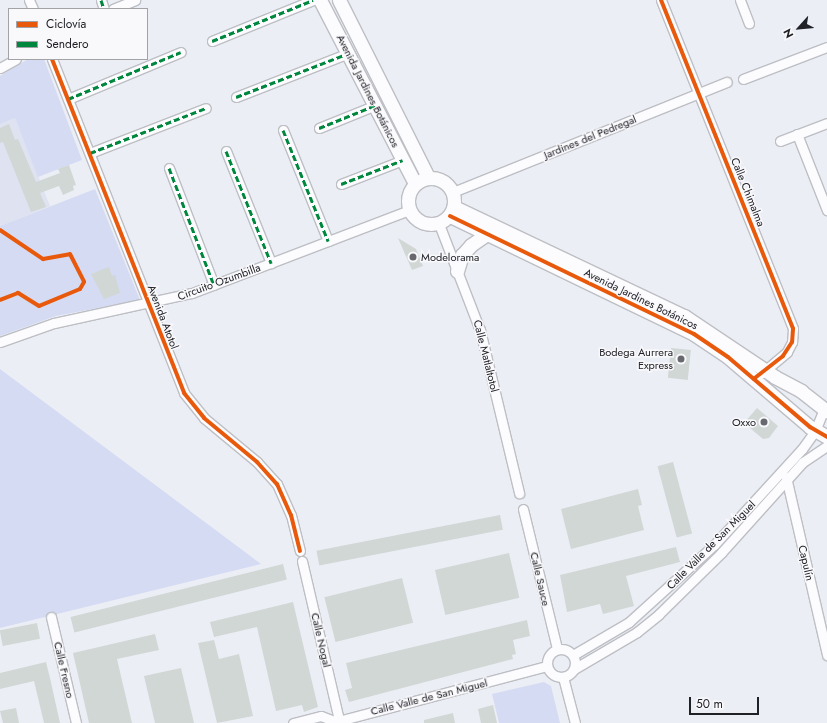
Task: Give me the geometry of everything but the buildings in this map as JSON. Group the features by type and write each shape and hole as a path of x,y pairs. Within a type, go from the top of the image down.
{"street":[{"path":"115,8 134,0"},
{"path":"212,41 313,0"},
{"name":"Avenida Jardines Botánicos","path":"320,0 349,52 415,183"},
{"name":"Avenida Jardines Botánicos","path":"338,0 428,177"},
{"name":"Calle Chimalma","path":"661,0 793,329 792,342 787,352 754,379"},
{"path":"743,1 749,23"},
{"path":"743,79 827,47"},
{"path":"68,99 181,52"},
{"path":"236,97 349,52"},
{"path":"0,68 14,60"},
{"name":"Avenida Atotol","path":"52,60 184,393 204,418 257,462 277,484 291,516 300,551"},
{"name":"Jardines del Pedregal","path":"453,192 727,82"},
{"path":"319,128 376,105"},
{"path":"90,153 206,108"},
{"path":"780,141 827,123"},
{"path":"283,130 328,241"},
{"path":"797,134 826,204"},
{"path":"226,151 271,262"},
{"path":"341,184 403,160"},
{"path":"169,168 214,285"},
{"path":"428,177 443,180 453,192 452,212 438,224 427,224 416,219 409,210 408,195 415,183 428,177"},
{"name":"Circuito Ozumbilla","path":"0,342 54,323 149,304 214,285 409,210"},
{"name":"Avenida Jardines Botánicos","path":"452,212 684,316 786,383 801,391 825,410"},
{"name":"Avenida Jardines Botánicos","path":"452,212 487,234 694,334 754,379 815,431 827,437"},
{"name":"Calle Matlaltotol","path":"438,224 480,330 519,494"},
{"path":"457,271 462,255 471,244 487,234"},
{"path":"772,394 786,383"},
{"name":"Calle Valle de San Miguel","path":"573,655 629,622 651,605 714,545 784,470 815,431 825,410"},
{"name":"Calle Valle de San Miguel","path":"574,669 637,632 659,614 722,553 807,459 827,446"},
{"name":"Capulín","path":"784,470 827,655"},
{"name":"Calle Sauce","path":"523,509 557,649"},
{"name":"Calle Nogal","path":"302,561 335,721"},
{"name":"Calle Fresno","path":"51,617 76,723"},
{"path":"557,649 568,651 573,655 574,669 564,677 552,674 546,666 547,658 557,649"},
{"name":"Calle Valle de San Miguel","path":"293,723 321,716 335,721 546,666"},
{"path":"564,677 575,723"}],"shaded area":[{"path":"26,60 44,60 82,160 38,177 15,118 0,124 0,76"},
{"path":"15,118 50,206 0,226 0,124"},
{"path":"95,189 140,300 56,316 0,336 0,226"},
{"path":"0,369 261,564 0,628"},
{"path":"544,682 551,686 560,723 499,723 492,694"}],"marked path":[{"path":"101,0 104,8"},
{"path":"212,41 313,0"},
{"path":"68,99 181,52"},
{"path":"236,97 349,53"},
{"path":"319,128 376,105"},
{"path":"90,153 206,108"},
{"path":"283,130 328,241"},
{"path":"226,151 271,263"},
{"path":"341,184 403,160"},
{"path":"169,168 214,285"}],"cycle path":[{"path":"661,0 793,329 792,342 783,356 754,379"},
{"path":"52,60 184,393 204,418 257,462 277,484 291,515 300,551"},
{"path":"450,216 694,334 728,357 810,427 827,437"},
{"path":"0,230 43,259 70,254 84,282 80,289 39,306 18,293 0,300"}],"place":[{"name":"Modelorama","path":"413,257"},
{"name":"Bodega Aurrera Express","path":"681,359"},
{"name":"Oxxo","path":"764,422"}]}
